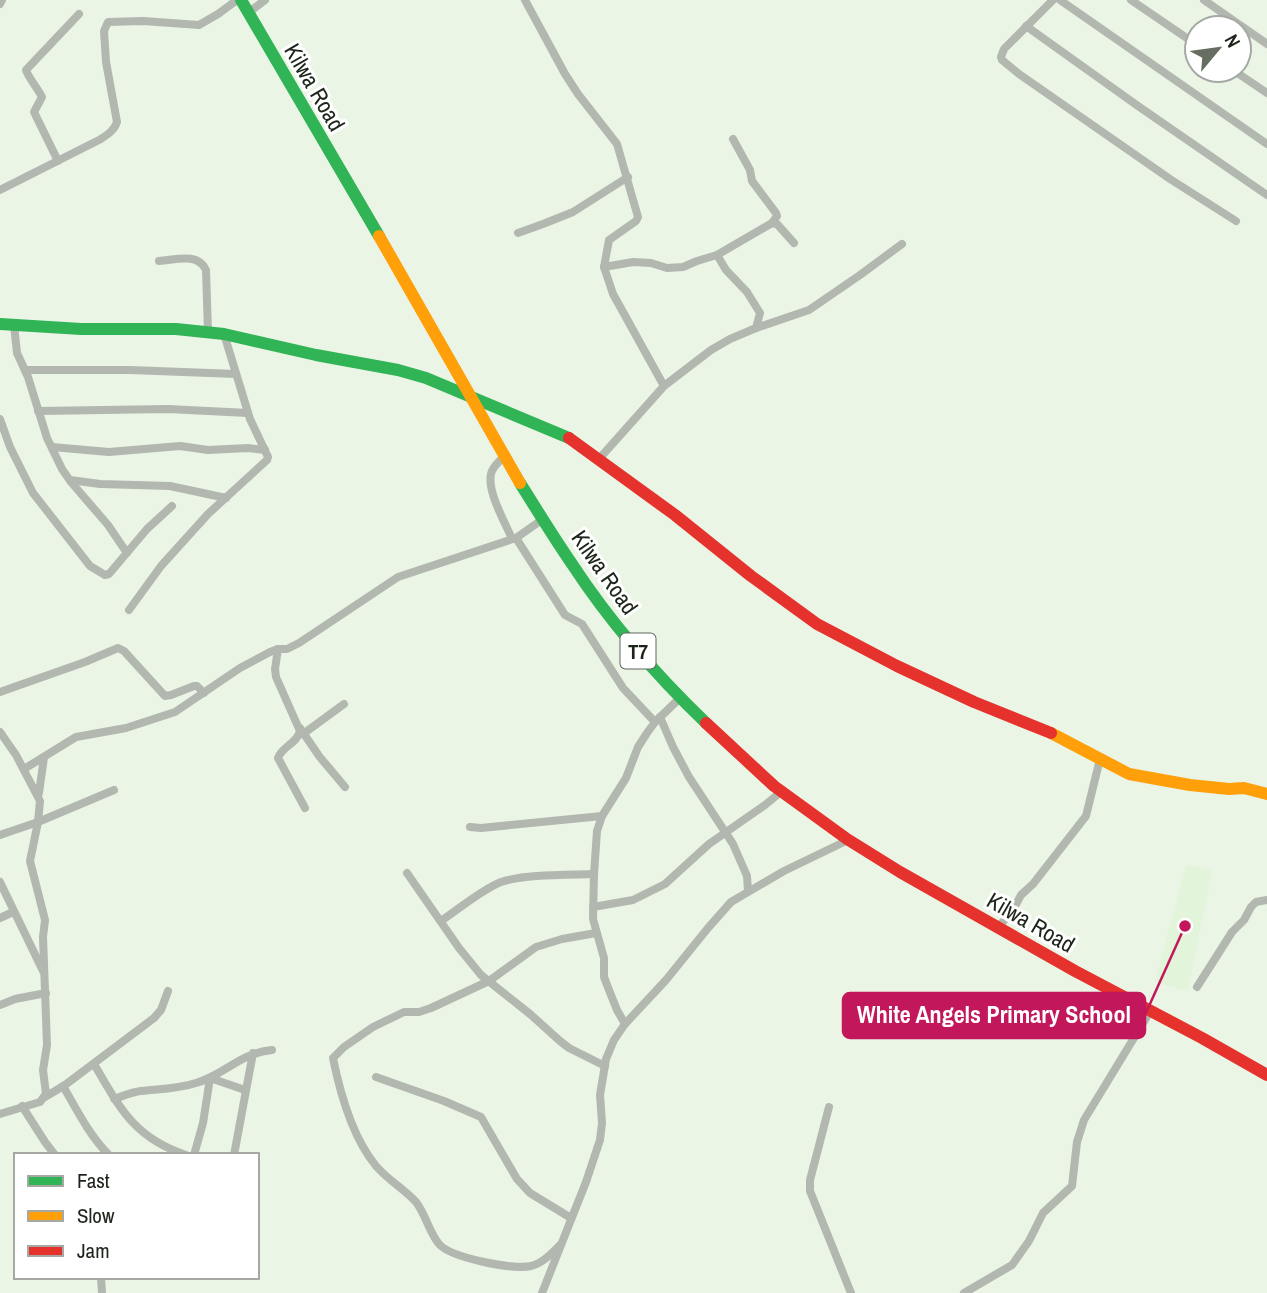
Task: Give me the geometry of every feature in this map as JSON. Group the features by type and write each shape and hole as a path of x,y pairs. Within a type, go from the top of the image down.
{"main road":[{"name":"Kilwa Road","path":"239,0 472,396 504,456 572,565 647,662 680,698 740,756 847,839 1075,971 1267,1075"},
{"path":"0,324 81,329 176,329 224,334 426,378 560,433 675,515 751,576 817,624 897,666 974,702 1052,733 1140,777 1229,789 1244,788 1267,794"}],"street":[{"path":"0,190 99,140 115,126 117,121 106,62 104,31 108,22 143,21 199,25 239,0"},
{"path":"248,13 265,0"},
{"path":"526,0 565,74 617,144 638,217 608,240 604,267 616,303 664,386"},
{"path":"1053,0 1004,49 1002,60 1160,172 1236,221"},
{"path":"1060,0 1267,144"},
{"path":"1131,0 1183,35"},
{"path":"1205,0 1267,44"},
{"path":"58,161 34,112 42,97 26,70 79,14"},
{"path":"1026,26 1267,195"},
{"path":"604,267 633,262 679,268 717,255 772,223 776,213 752,181 750,170 733,139"},
{"path":"518,233 573,212 628,177"},
{"path":"772,223 777,224 794,243"},
{"path":"599,459 664,386 711,350 756,328 810,310 902,244"},
{"path":"717,255 760,313 756,328"},
{"path":"159,261 194,258 203,263 206,270 208,332"},
{"path":"14,325 16,353 62,469 108,524 127,552"},
{"path":"129,610 169,556 208,513 267,460 268,455 248,413 224,334"},
{"path":"25,370 236,374"},
{"path":"38,411 168,409 248,413"},
{"path":"0,419 10,447 33,493 90,566 108,575 147,529 172,506"},
{"path":"52,447 109,452 180,446 208,450 265,450"},
{"path":"504,456 491,472 491,481 493,497 514,539 565,615 582,624 623,688 658,720 689,777 733,844 746,875 748,891"},
{"path":"70,480 100,484 170,486 226,498"},
{"path":"24,769 76,737 126,728 169,714 240,668 278,649 287,649 299,643 398,577 514,539 543,519"},
{"path":"0,692 85,663 118,648 124,651 164,696 194,686 204,693"},
{"path":"278,649 276,677 289,709 301,731 345,787"},
{"path":"625,1024 604,977 604,958 596,933 593,907 597,831 602,816 626,778 638,747 658,720 680,698"},
{"path":"305,808 278,758 279,754 296,740 301,731 344,704"},
{"path":"0,732 39,796 41,806 30,860 44,920 47,1045 43,1070 45,1097"},
{"path":"39,796 44,757"},
{"path":"998,927 1086,816 1100,759"},
{"path":"0,835 114,790"},
{"path":"593,907 633,900 665,884 725,832 782,791"},
{"path":"470,827 602,816"},
{"path":"542,1293 600,1140 600,1096 609,1049 625,1024 731,902 847,839"},
{"path":"407,873 481,975 560,1041 606,1066"},
{"path":"441,921 473,898 504,882 546,876 594,874"},
{"path":"0,882 44,974"},
{"path":"1197,987 1251,906 1266,897"},
{"path":"0,918 13,912"},
{"path":"561,1244 537,1264 518,1267 471,1259 442,1247 417,1204 383,1173 369,1156 346,1109 334,1057 366,1031 400,1013 431,1008 489,981 536,947 596,933"},
{"path":"0,1114 40,1102 94,1064 154,1018 161,1010 168,991"},
{"path":"0,1006 15,999 46,993"},
{"path":"964,1293 1012,1265 1029,1241 1043,1213 1072,1186 1081,1127 1151,1010"},
{"path":"114,1099 138,1091 183,1087 201,1082 253,1053 272,1050"},
{"path":"234,1153 253,1053"},
{"path":"94,1064 114,1099 142,1132 180,1153"},
{"path":"376,1077 481,1117 522,1185 530,1194 570,1218"},
{"path":"210,1078 245,1090"},
{"path":"195,1153 203,1123 210,1078"},
{"path":"63,1086 85,1125 107,1153"},
{"path":"22,1106 53,1153"},
{"path":"830,1107 810,1180 810,1191 850,1293"}],"shaded area":[{"path":"1186,865 1212,870 1188,991 1155,982"}],"traffic: fast":[{"path":"241,0 379,236"},
{"path":"0,324 81,329 176,329 224,334 426,378 569,438"},
{"path":"520,483 602,607 669,686 706,723"}],"traffic: slow":[{"path":"379,236 520,483"},
{"path":"1051,733 1129,774 1190,785 1244,788 1267,794"}],"traffic: jam":[{"path":"569,438 817,624 974,702 1051,733"},
{"path":"706,723 774,786 847,839 1075,971 1267,1075"}],"place":[{"name":"White Angels Primary School","path":"1185,926"}]}
